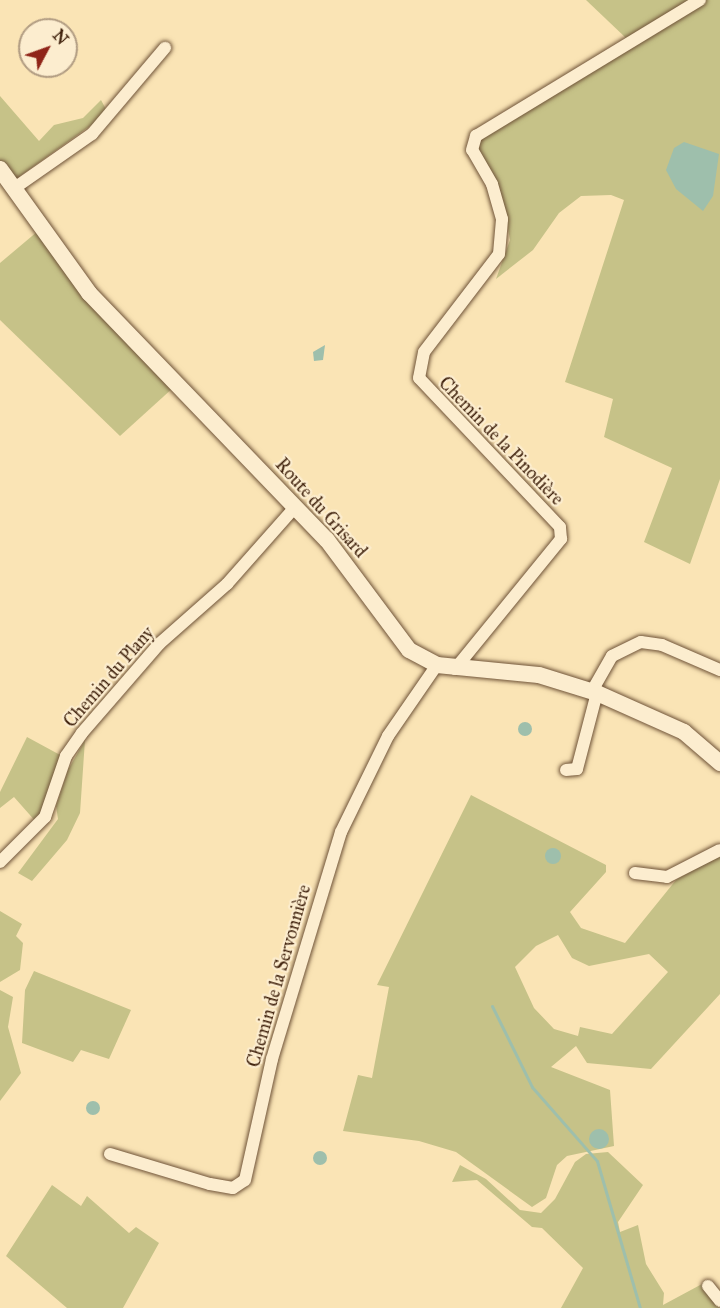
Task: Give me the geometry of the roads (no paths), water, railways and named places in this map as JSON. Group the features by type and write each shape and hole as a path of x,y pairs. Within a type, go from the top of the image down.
{"street":[{"name":"Chemin de la Pinodière","path":"455,669 561,539 560,527 419,378 424,352 500,254 502,219 492,184 472,150 476,136 700,0"},
{"path":"16,187 92,134 165,48"},
{"name":"Route du Grisard","path":"0,170 16,187 89,293 296,506 340,555 396,636 437,665 455,669 539,675 594,692 684,732 720,763"},
{"name":"Chemin du Plany","path":"0,862 45,817 66,756 82,733 159,644 227,584 296,506"},
{"path":"566,770 577,769 594,692 612,656 641,642 662,645 720,670"},
{"name":"Chemin de la Servonnière","path":"110,1154 210,1184 233,1188 245,1180 267,1078 341,832 388,736 437,665"},
{"path":"635,873 668,877 720,850"},
{"path":"708,1286 720,1301"}],"waterway":[{"path":"492,1006 532,1087 597,1161 640,1308"}]}
